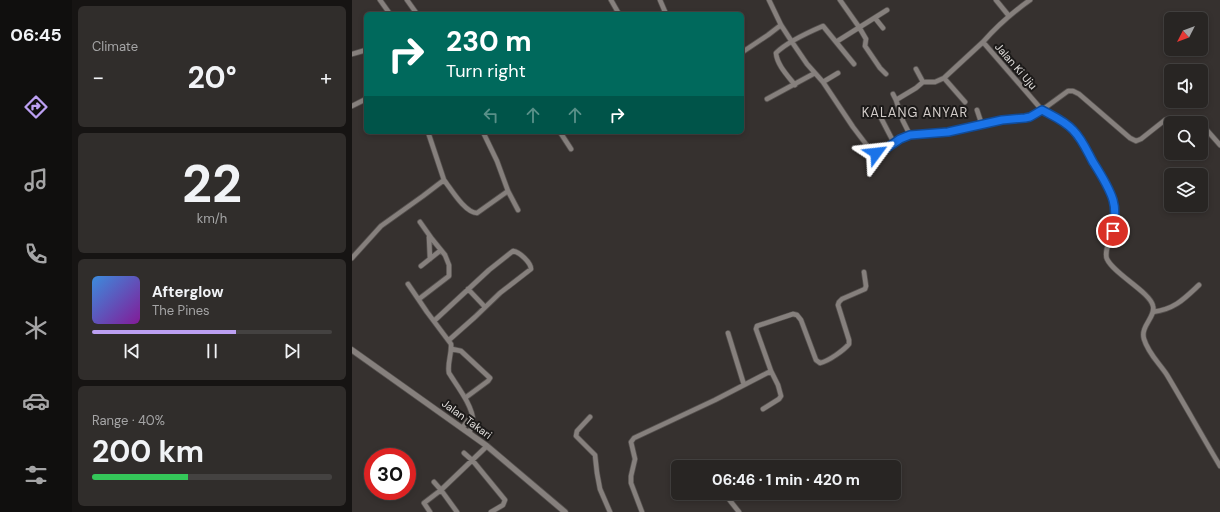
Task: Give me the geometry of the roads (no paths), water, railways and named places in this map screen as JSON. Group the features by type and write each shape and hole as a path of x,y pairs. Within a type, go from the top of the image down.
{"street":[{"path":"380,0 389,12"},
{"path":"407,0 416,12"},
{"path":"611,0 618,12"},
{"path":"660,0 665,12"},
{"path":"769,0 781,25 792,42 807,64 823,82 853,127 872,152 881,152 900,139 910,135 948,132 1002,120 1030,117 1068,91 1073,91 1079,94 1130,138 1136,141 1141,139 1164,121"},
{"path":"840,0 866,39 865,46 886,74"},
{"path":"996,0 1009,16"},
{"name":"Jalan Ki Uju","path":"1030,0 1009,16 988,35 983,42 1042,110 1055,117 1074,131 1083,143 1113,199 1115,214 1113,231 1106,252 1106,258 1109,263 1150,298 1154,306 1153,312"},
{"path":"836,42 887,10"},
{"path":"874,18 883,28"},
{"path":"744,51 781,25"},
{"path":"795,85 783,70 776,55 781,49 792,42 823,26 854,64"},
{"path":"896,100 923,82 935,82 944,78 983,42"},
{"path":"352,54 364,51"},
{"path":"916,69 923,82"},
{"path":"767,99 815,73"},
{"path":"823,82 838,73"},
{"path":"944,78 966,102"},
{"path":"893,94 910,135"},
{"path":"352,106 364,100"},
{"path":"977,110 982,124"},
{"path":"880,116 894,143"},
{"path":"1208,131 1220,145"},
{"path":"429,134 444,180 467,210 472,214 477,213 508,191"},
{"path":"484,134 497,161 508,191 518,210"},
{"path":"561,134 571,149"},
{"path":"352,258 381,226 444,180"},
{"path":"419,299 449,276 448,261 445,255 420,222"},
{"path":"429,235 430,259"},
{"path":"421,266 441,250"},
{"path":"434,321 488,270 513,251 518,252 530,265 531,269 500,293 449,340"},
{"path":"763,409 781,396 756,329 757,326 793,314 797,315 801,320 816,360 820,363 825,362 849,344 838,306 842,299 865,289 864,272"},
{"path":"408,284 451,344 452,349 448,368 449,373 465,398 472,415 473,424 469,433"},
{"path":"1199,285 1182,301 1161,311 1153,312 1143,331 1147,347 1165,373 1220,466"},
{"path":"468,289 485,307"},
{"path":"728,333 744,385"},
{"path":"452,349 462,351 490,378 465,398"},
{"name":"Jalan Takari","path":"352,350 487,446 565,512"},
{"path":"642,512 631,483 630,476 635,459 631,442 634,438 771,371"},
{"path":"462,428 472,415"},
{"path":"590,417 577,432 576,436 595,454 596,473 600,489 610,512"},
{"path":"430,512 424,503 441,490 487,446"},
{"path":"464,453 473,461 505,500 503,504 491,512"},
{"path":"434,482 457,512"},
{"path":"730,500 739,512"}],"district":[{"name":"KALANG ANYAR","path":"915,112"}]}
